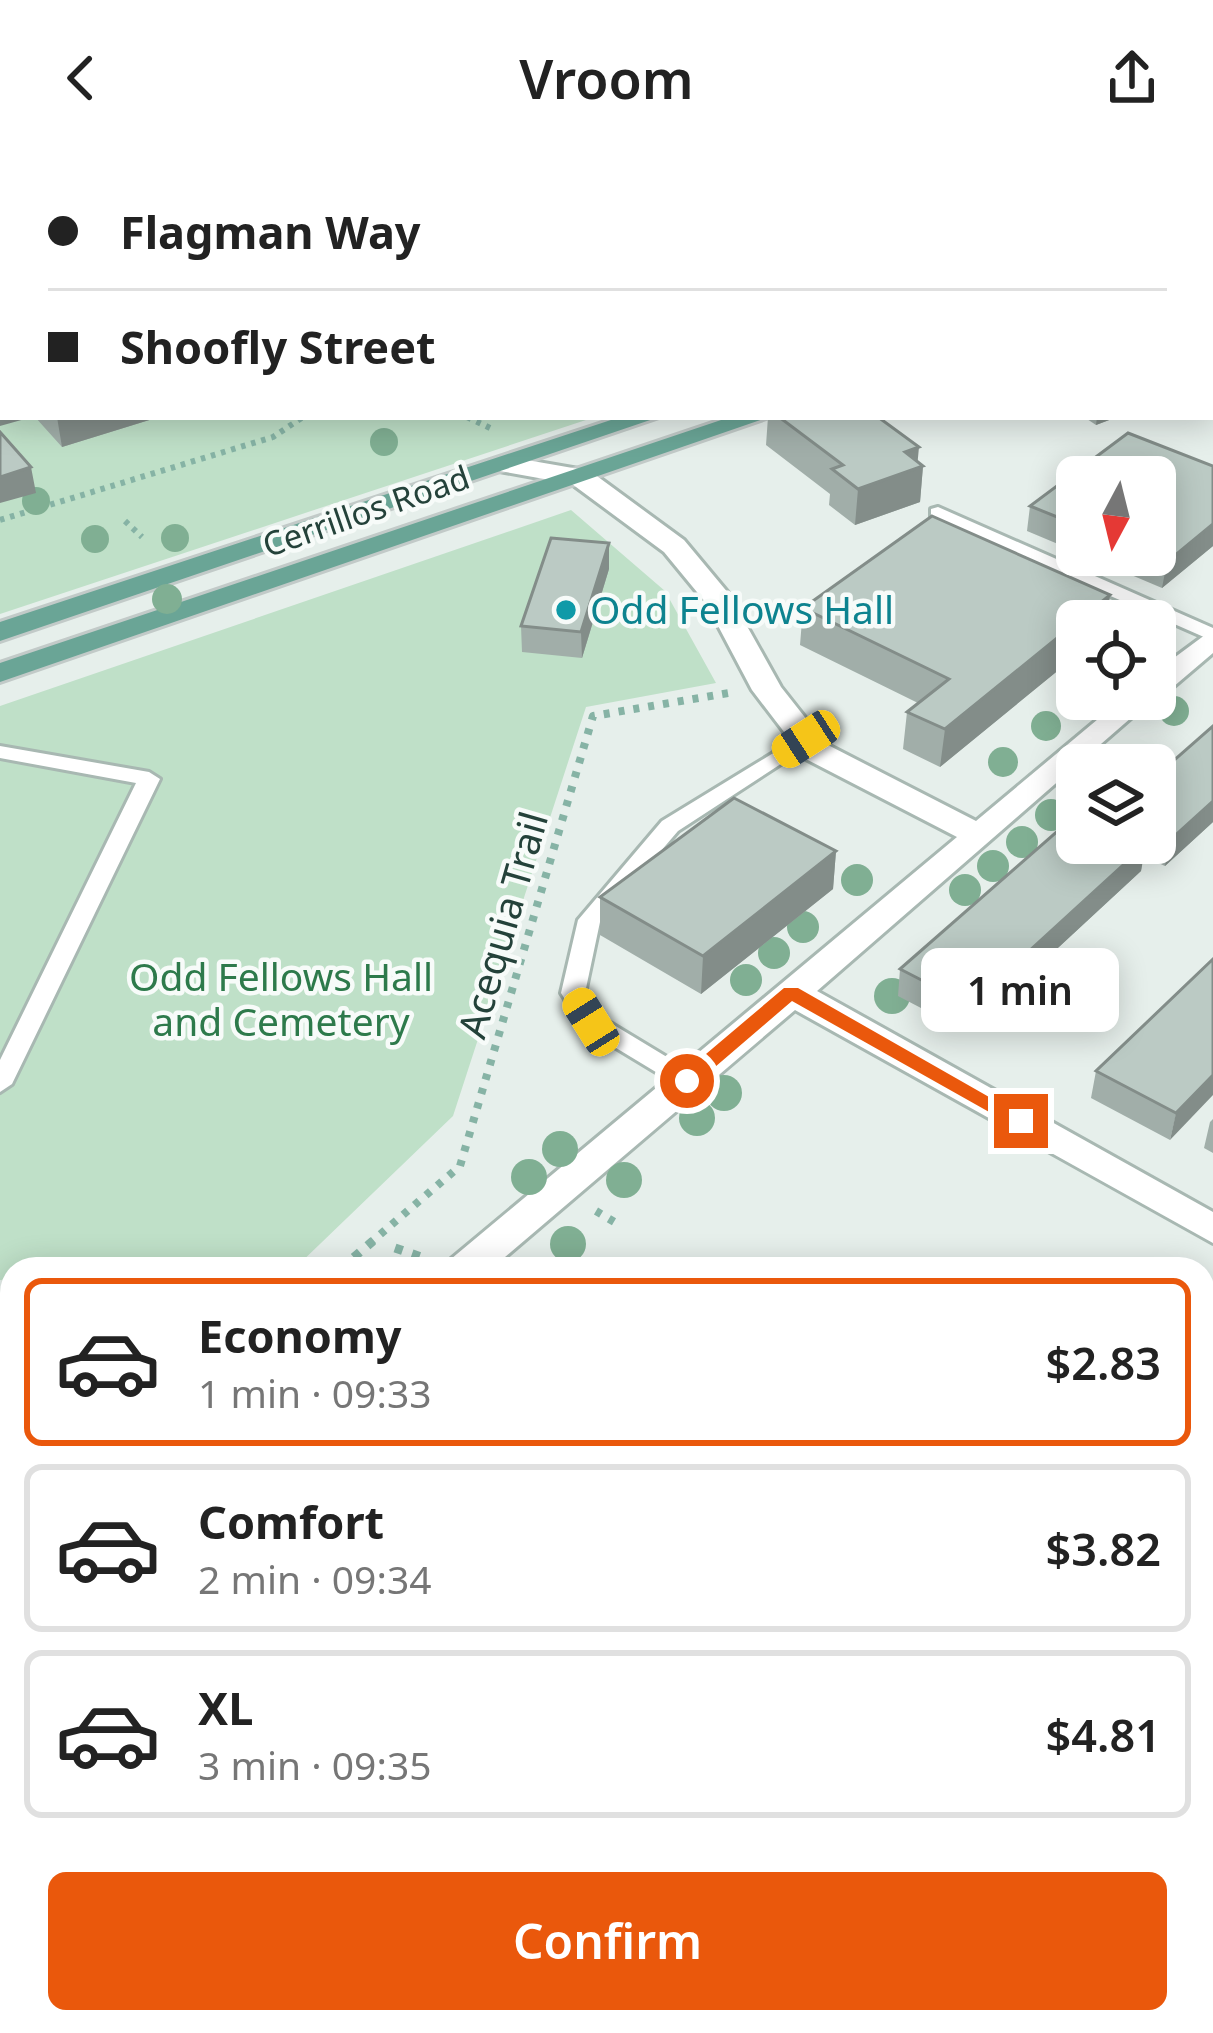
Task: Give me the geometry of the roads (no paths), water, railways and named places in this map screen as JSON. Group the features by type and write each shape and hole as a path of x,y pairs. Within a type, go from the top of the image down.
{"main road":[{"name":"Cerrillos Road","path":"0,632 637,420"},
{"name":"Cerrillos Road","path":"0,673 747,420"}],"street":[{"path":"505,464 580,477 674,546 718,600 767,690 815,751 976,834"},
{"path":"1176,669 1213,637"},
{"path":"479,1257 1115,720"},
{"path":"791,992 1213,1229"}],"lane":[{"path":"938,513 1213,637"},
{"path":"687,1081 591,1022 573,993 589,920 670,826 806,739"},
{"path":"0,752 149,779 0,1084"}],"place":[{"name":"Odd Fellows Hall","path":"566,610"}],"park label":[{"name":"Odd Fellows Hall and Cemetery","path":"281,1000"}]}
